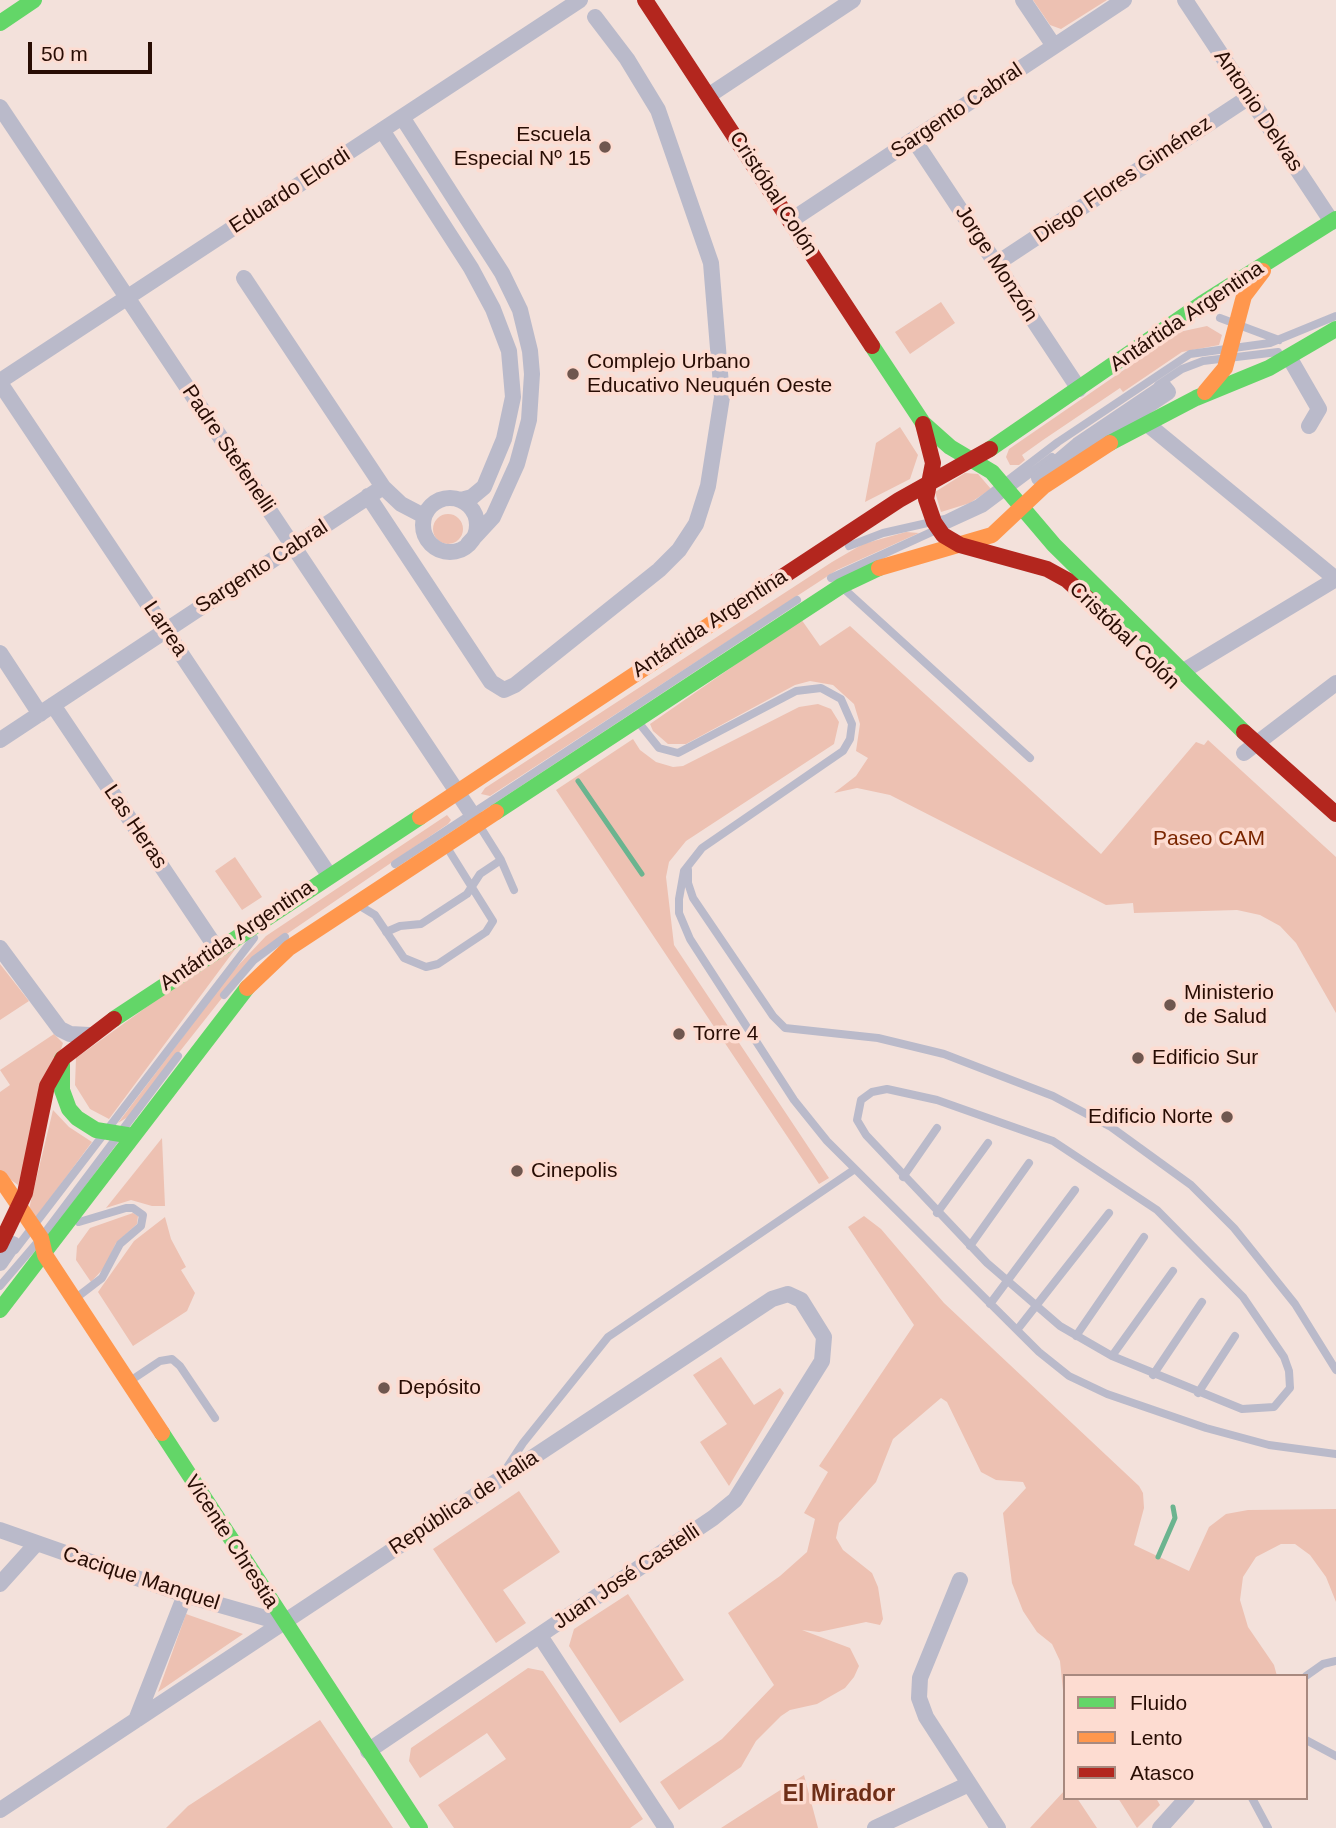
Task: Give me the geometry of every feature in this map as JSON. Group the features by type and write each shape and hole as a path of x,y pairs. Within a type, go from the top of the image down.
{"main road":[{"path":"0,23 34,0"},
{"name":"Cristóbal Colón","path":"645,0 923,423 950,447 973,460 1006,488 1176,676 1250,749 1336,814"},
{"name":"Antártida Argentina","path":"0,1310 36,1241 66,1226 118,1134 250,983 289,948 445,845 467,807 928,484 973,460 1248,272 1291,249 1334,220"},
{"path":"1196,398 1218,381 1230,336 1248,286 1291,249"},
{"path":"1171,326 1201,316 1230,336"},
{"path":"1196,398 1289,357 1330,332"},
{"name":"Antártida Argentina","path":"63,1058 89,1035 330,875 636,719 841,586 886,565 960,545 999,530 1044,486 1097,450 1196,398"},
{"name":"Cristóbal Colón","path":"923,423 933,457 926,499 936,526 960,545 1024,561 1067,580 1176,676"},
{"path":"1035,523 1035,502 1044,486"},
{"name":"Cristóbal Colón","path":"1250,749 1265,773"},
{"path":"1291,796 1336,834"},
{"path":"63,1058 60,1080 69,1110 85,1125 118,1134"},
{"path":"0,1245 17,1214 29,1177 42,1102 53,1072 63,1058"},
{"name":"Vicente Chrestia","path":"0,1178 17,1214 419,1828"},
{"name":"Vicente Chrestia","path":"0,1199 17,1214"}],"street":[{"name":"Eduardo Elordi","path":"0,382 580,0"},
{"path":"708,96 853,0"},
{"path":"1023,0 1054,46"},
{"name":"Sargento Cabral","path":"790,221 1124,0"},
{"name":"Antonio Delvas","path":"1185,0 1334,220"},
{"path":"368,496 491,682 504,690 515,685 659,570 679,550 696,524 708,486 722,397 711,263 659,110 627,59 595,17"},
{"name":"Diego Flores Giménez","path":"996,264 1249,97"},
{"name":"Padre Stefenelli","path":"0,107 467,807"},
{"path":"382,130 471,268 502,330 512,375 510,418 497,463 478,494 461,500 443,498 428,508 424,516 424,534 435,547 452,551 468,544 493,517 517,464 529,419 532,374 520,310 491,256 402,117"},
{"name":"Jorge Monzón","path":"914,140 1079,389"},
{"path":"471,268 491,256"},
{"path":"244,278 383,486 401,504 424,516"},
{"path":"1289,357 1319,409 1309,426"},
{"path":"512,375 532,374"},
{"name":"Larrea","path":"0,382 330,875"},
{"path":"1164,387 1168,392 1039,478 1072,449 1153,394 1164,387"},
{"path":"1146,423 1336,579 1176,676"},
{"name":"Sargento Cabral","path":"0,740 383,486"},
{"path":"461,500 474,512 476,520 476,529 468,544"},
{"name":"Las Heras","path":"0,653 47,710 217,949"},
{"path":"1250,749 1336,683"},
{"path":"0,948 60,1029 70,1034 89,1035"},
{"path":"0,1252 8,1243 13,1243 13,1248 0,1263"},
{"path":"0,1292 28,1259 33,1259 34,1264 0,1303"},
{"name":"República de Italia","path":"0,1808 772,1299 788,1294 795,1295 821,1330 825,1345"},
{"name":"Juan José Castelli","path":"368,1751 719,1514 735,1500 822,1362 825,1345"},
{"name":"Cacique Manquel","path":"0,1530 186,1595 283,1623"},
{"path":"0,1584 36,1544"},
{"path":"960,1580 918,1688 926,1717 998,1828"},
{"path":"135,1720 186,1595"},
{"path":"540,1636 666,1828"},
{"path":"875,1828 969,1784"},
{"path":"1160,1828 1185,1800"}],"lane":[{"path":"818,587 855,565 936,526 984,508 1006,488 1172,375 1193,364 1230,336 1282,340 1336,316"},
{"path":"1230,336 1281,351 1330,332"},
{"path":"1230,336 1282,340"},
{"path":"391,867 467,807 844,549 883,533 936,526"},
{"path":"841,586 1030,758"},
{"path":"0,1286 118,1134 255,937 806,594"},
{"path":"636,719 654,744 671,753 690,749 804,688 828,690 841,699 849,711 852,732 843,751 708,843 690,860 679,898 679,913 690,939 805,1115 990,1304 1069,1376 1107,1394 1235,1437 1336,1454"},
{"path":"467,807 502,860 514,890"},
{"path":"353,905 370,910 409,961 426,967 438,964 493,925 492,916 445,845"},
{"path":"386,932 404,925 422,924 467,894 480,874 502,860"},
{"path":"690,860 690,891 773,1016 785,1028 878,1038 944,1054 1054,1096 1111,1127 1191,1185 1234,1228 1296,1304 1336,1370"},
{"path":"218,1004 254,960 299,928"},
{"path":"0,1269 36,1241 184,1047"},
{"path":"887,1089 937,1100 1053,1142 1157,1210 1243,1297 1283,1357 1289,1371 1290,1388 1274,1407 1242,1409 1153,1375 1112,1356 1076,1336 1035,1307 970,1246 903,1177 869,1140 856,1120 861,1100 872,1092 887,1089"},
{"path":"903,1177 937,1128"},
{"path":"937,1213 988,1143"},
{"path":"970,1246 1029,1163"},
{"path":"499,1480 523,1443 608,1337 855,1169"},
{"path":"990,1304 1075,1191"},
{"path":"66,1226 126,1208 134,1208 143,1215 141,1226 120,1244 102,1278 74,1300"},
{"path":"1017,1330 1109,1213"},
{"path":"1076,1336 1144,1237"},
{"path":"1112,1356 1172,1271"},
{"path":"1153,1375 1202,1301"},
{"path":"1198,1393 1235,1336"},
{"path":"128,1382 160,1361 172,1359 180,1366 215,1418"},
{"path":"1308,1675 1323,1664 1336,1661"},
{"path":"1308,1741 1336,1756"},
{"path":"1253,1800 1268,1828"}],"green space":[{"path":"1033,0 1107,0 1061,29 1050,25"},
{"path":"941,302 955,323 910,354 895,332"},
{"path":"1207,326 1222,335 1219,345 1182,352 1123,392 1120,388 1043,440 1022,455 1025,460 1019,465 1010,465 1006,457 1009,449 1179,332"},
{"path":"900,427 918,455 910,479 865,502 876,443"},
{"path":"965,473 978,474 991,489 970,503 941,512 935,492"},
{"path":"448,514 459,518 463,529 459,540 448,544 437,540 433,529 437,518"},
{"path":"906,532 919,533 837,570 490,796 481,794 485,788 832,562 863,544"},
{"name":"Paseo CAM","path":"801,619 820,646 850,626 1101,854 1196,742 1204,745 1208,740 1336,857 1336,1013 1296,943 1280,926 1260,915 1237,910 1134,913 1133,903 1106,905 890,795 857,788 834,793 856,776 868,758 856,751 860,724 854,704 833,685 810,681 795,685 686,744 668,744 653,731 650,724"},
{"path":"818,704 831,709 839,722 834,744 686,841 669,862 666,877 674,945 829,1178 819,1184 556,790 633,739 640,750 656,762 673,767 683,766 799,707"},
{"path":"447,815 451,820 448,824 256,955 128,1117 118,1123 231,973 266,936"},
{"path":"235,857 262,897 242,910 215,871"},
{"path":"245,936 109,1119 90,1109 75,1085 76,1058"},
{"path":"0,964 29,1001 0,1020"},
{"path":"54,1034 63,1043 18,1185 0,1172 0,1092 10,1085 0,1070"},
{"path":"53,1110 69,1127 92,1142 35,1219 29,1209"},
{"path":"162,1138 165,1206 152,1206 131,1200 106,1208"},
{"path":"133,1213 138,1216 137,1224 116,1243 104,1268 91,1282 76,1260 77,1246 90,1228"},
{"path":"864,1216 881,1229 944,1303 1139,1486 1143,1493 1144,1508 1134,1545 1189,1571 1209,1527 1226,1514 1248,1510 1336,1509 1336,1602 1326,1577 1310,1555 1295,1544 1281,1544 1256,1557 1243,1577 1240,1600 1248,1627 1274,1665 1276,1674 1063,1674 1063,1690 1060,1661 1052,1644 1037,1632 1023,1611 1012,1583 1003,1513 1026,1488 1023,1482 996,1480 981,1472 947,1402 941,1398 893,1439 876,1482 839,1523 836,1538 843,1550 872,1573 878,1587 883,1619 880,1625 866,1622 819,1632 802,1630 850,1648 859,1666 854,1677 845,1688 817,1704 790,1710 781,1716 756,1741 741,1767 679,1810 660,1782 722,1739 774,1685 728,1613 780,1576 807,1552 815,1519 804,1513 828,1472 819,1466 914,1325 848,1227"},
{"path":"165,1217 171,1239 186,1267 181,1270 195,1293 187,1311 133,1346 98,1292 134,1241"},
{"path":"721,1357 754,1405 780,1388 784,1393 729,1486 700,1442 727,1424 693,1375"},
{"path":"519,1491 560,1552 503,1590 526,1623 496,1643 433,1549"},
{"path":"628,1594 684,1680 620,1723 569,1646 574,1629"},
{"path":"186,1614 243,1634 158,1692"},
{"path":"528,1668 543,1671 643,1819 630,1828 454,1828 438,1805 506,1759 487,1733 420,1778 409,1761 411,1748"},
{"path":"320,1720 393,1828 166,1828 188,1806"},
{"path":"804,1775 818,1828 721,1828 763,1801"},
{"path":"1063,1792 1063,1800 1078,1800 1097,1828 1030,1828"},
{"path":"1119,1800 1157,1800 1160,1805 1137,1828"}],"waterway":[{"path":"578,781 642,874"},
{"path":"1158,1557 1175,1518 1173,1507"}],"traffic: fast":[{"path":"0,23 34,0"},
{"path":"990,449 1201,304 1336,219"},
{"path":"1110,443 1196,398 1269,368 1336,329"},
{"path":"872,346 923,423 950,447 992,472 1054,545 1244,732"},
{"path":"496,812 841,586 879,568"},
{"path":"114,1019 420,817"},
{"path":"0,1310 247,988"},
{"path":"62,1059 62,1090 69,1109 77,1118 96,1130 133,1136"},
{"path":"162,1433 420,1828"}],"traffic: slow":[{"path":"1205,392 1225,368 1244,296 1263,271"},
{"path":"879,568 992,535 1044,486 1110,443"},
{"path":"420,817 738,606"},
{"path":"247,988 289,948 496,812"},
{"path":"0,1178 41,1238 45,1255 162,1433"}],"traffic: jam":[{"path":"645,0 872,346"},
{"path":"923,424 933,463 926,499 934,522 943,535 960,545 1047,569 1067,580 1090,601"},
{"path":"738,606 899,500 990,449"},
{"path":"1244,732 1336,814"},
{"path":"0,1245 25,1193 47,1086 63,1058 114,1019"}],"place":[{"name":"Escuela Especial Nº 15","path":"605,147"},
{"name":"Complejo Urbano Educativo Neuquén Oeste","path":"573,374"},
{"name":"Ministerio de Salud","path":"1170,1005"},
{"name":"Torre 4","path":"679,1034"},
{"name":"Edificio Sur","path":"1138,1058"},
{"name":"Edificio Norte","path":"1227,1117"},
{"name":"Cinepolis","path":"517,1171"},
{"name":"Depósito","path":"384,1388"}],"district":[{"name":"El Mirador","path":"839,1795"}]}
